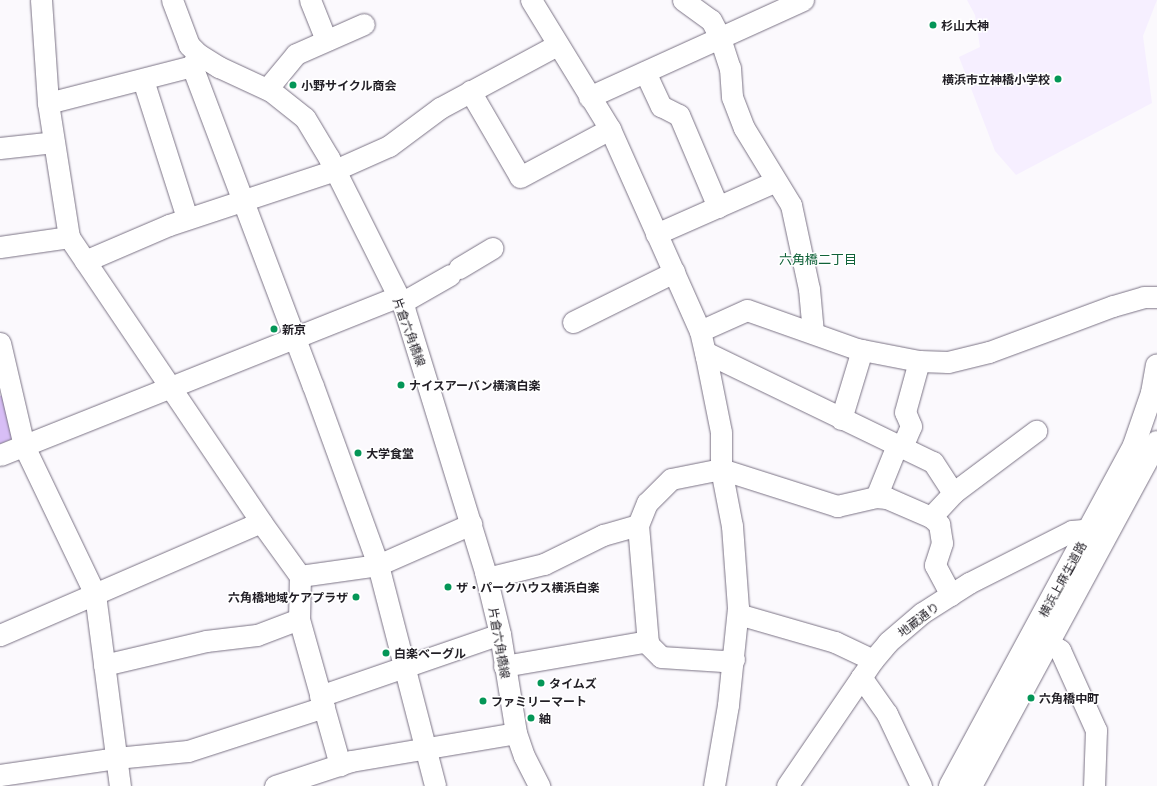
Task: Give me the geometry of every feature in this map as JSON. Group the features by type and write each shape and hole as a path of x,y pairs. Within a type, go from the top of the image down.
{"main road":[{"name":"横浜上麻生道路","path":"971,786 1050,644 1134,445 1152,393 1157,365"},
{"name":"横浜上麻生道路","path":"950,786 1095,538 1155,452"}],"street":[{"path":"41,0 48,103 69,237 261,522 300,576 299,619 340,765"},
{"name":"片倉六角橋線","path":"172,0 195,60 267,89 305,118 335,170 400,300 471,524 486,578 500,634 516,733 524,756 539,786"},
{"path":"310,0 326,40"},
{"path":"531,0 557,45 610,129 700,331 705,352 721,432 721,469 732,526 738,614 734,659 714,786"},
{"path":"683,0 711,20 720,38 730,68 732,97 744,128 791,205 809,289 814,333"},
{"path":"590,97 803,0"},
{"path":"267,89 296,54 364,24"},
{"path":"85,261 187,218 335,170 389,146 440,108 470,90 557,45"},
{"path":"48,103 143,80 195,60 244,200 296,338 378,565 434,786"},
{"path":"645,72 661,106 679,115 718,207"},
{"path":"143,80 187,218"},
{"path":"470,90 520,177 610,129"},
{"path":"0,148 54,142"},
{"path":"656,234 776,181"},
{"path":"0,247 69,237"},
{"path":"0,455 296,338 400,300 454,272 500,243"},
{"path":"573,322 674,272"},
{"path":"700,331 746,310 862,350 919,361 948,362 989,352 1114,306 1144,297 1157,297"},
{"path":"0,344 24,446 95,594 120,786"},
{"path":"841,419 862,350"},
{"path":"705,352 841,419 933,462 953,493"},
{"path":"876,497 899,446 911,426 905,412 919,361"},
{"path":"931,517 953,493 1036,431"},
{"path":"734,659 723,661 661,658 648,644 638,525 647,503 671,479 721,469 838,506 876,497 887,498 931,517 939,524 942,542 934,565 951,595"},
{"path":"0,635 261,522"},
{"path":"300,576 378,565 471,524"},
{"path":"486,578 544,564 603,535 638,525"},
{"name":"地蔵通り","path":"787,786 873,660 905,628 951,595 1029,551 1072,530 1083,530 1095,538"},
{"path":"738,614 835,642 873,660"},
{"path":"104,665 206,641 257,634 299,619"},
{"path":"0,775 116,758 188,751 322,702 404,666 500,634"},
{"path":"504,666 648,640"},
{"path":"1050,644 1060,650 1096,730 1094,786"},
{"path":"861,677 886,714 921,786"},
{"path":"276,786 340,765 425,747 516,733"}],"shaded area":[{"name":"横浜市立神橋小学校","path":"967,0 1157,0 1143,36 1152,103 1016,175 995,151 959,57 980,47 975,15"},
{"path":"2,395 12,439 0,444 0,396"}],"place":[{"name":"杉山大神","path":"933,25"},
{"name":"横浜市立神橋小学校","path":"1058,79"},
{"name":"小野サイクル商会","path":"293,85"},
{"name":"新京","path":"274,329"},
{"name":"ナイスアーバン横濱白楽","path":"401,385"},
{"name":"大学食堂","path":"358,453"},
{"name":"ザ・パークハウス横浜白楽","path":"448,587"},
{"name":"六角橋地域ケアプラザ","path":"356,597"},
{"name":"白楽ベーグル","path":"386,653"},
{"name":"タイムズ","path":"541,683"},
{"name":"六角橋中町","path":"1031,698"},
{"name":"ファミリーマート","path":"483,701"},
{"name":"紬","path":"531,718"}],"district":[{"name":"六角橋二丁目","path":"818,259"}]}
